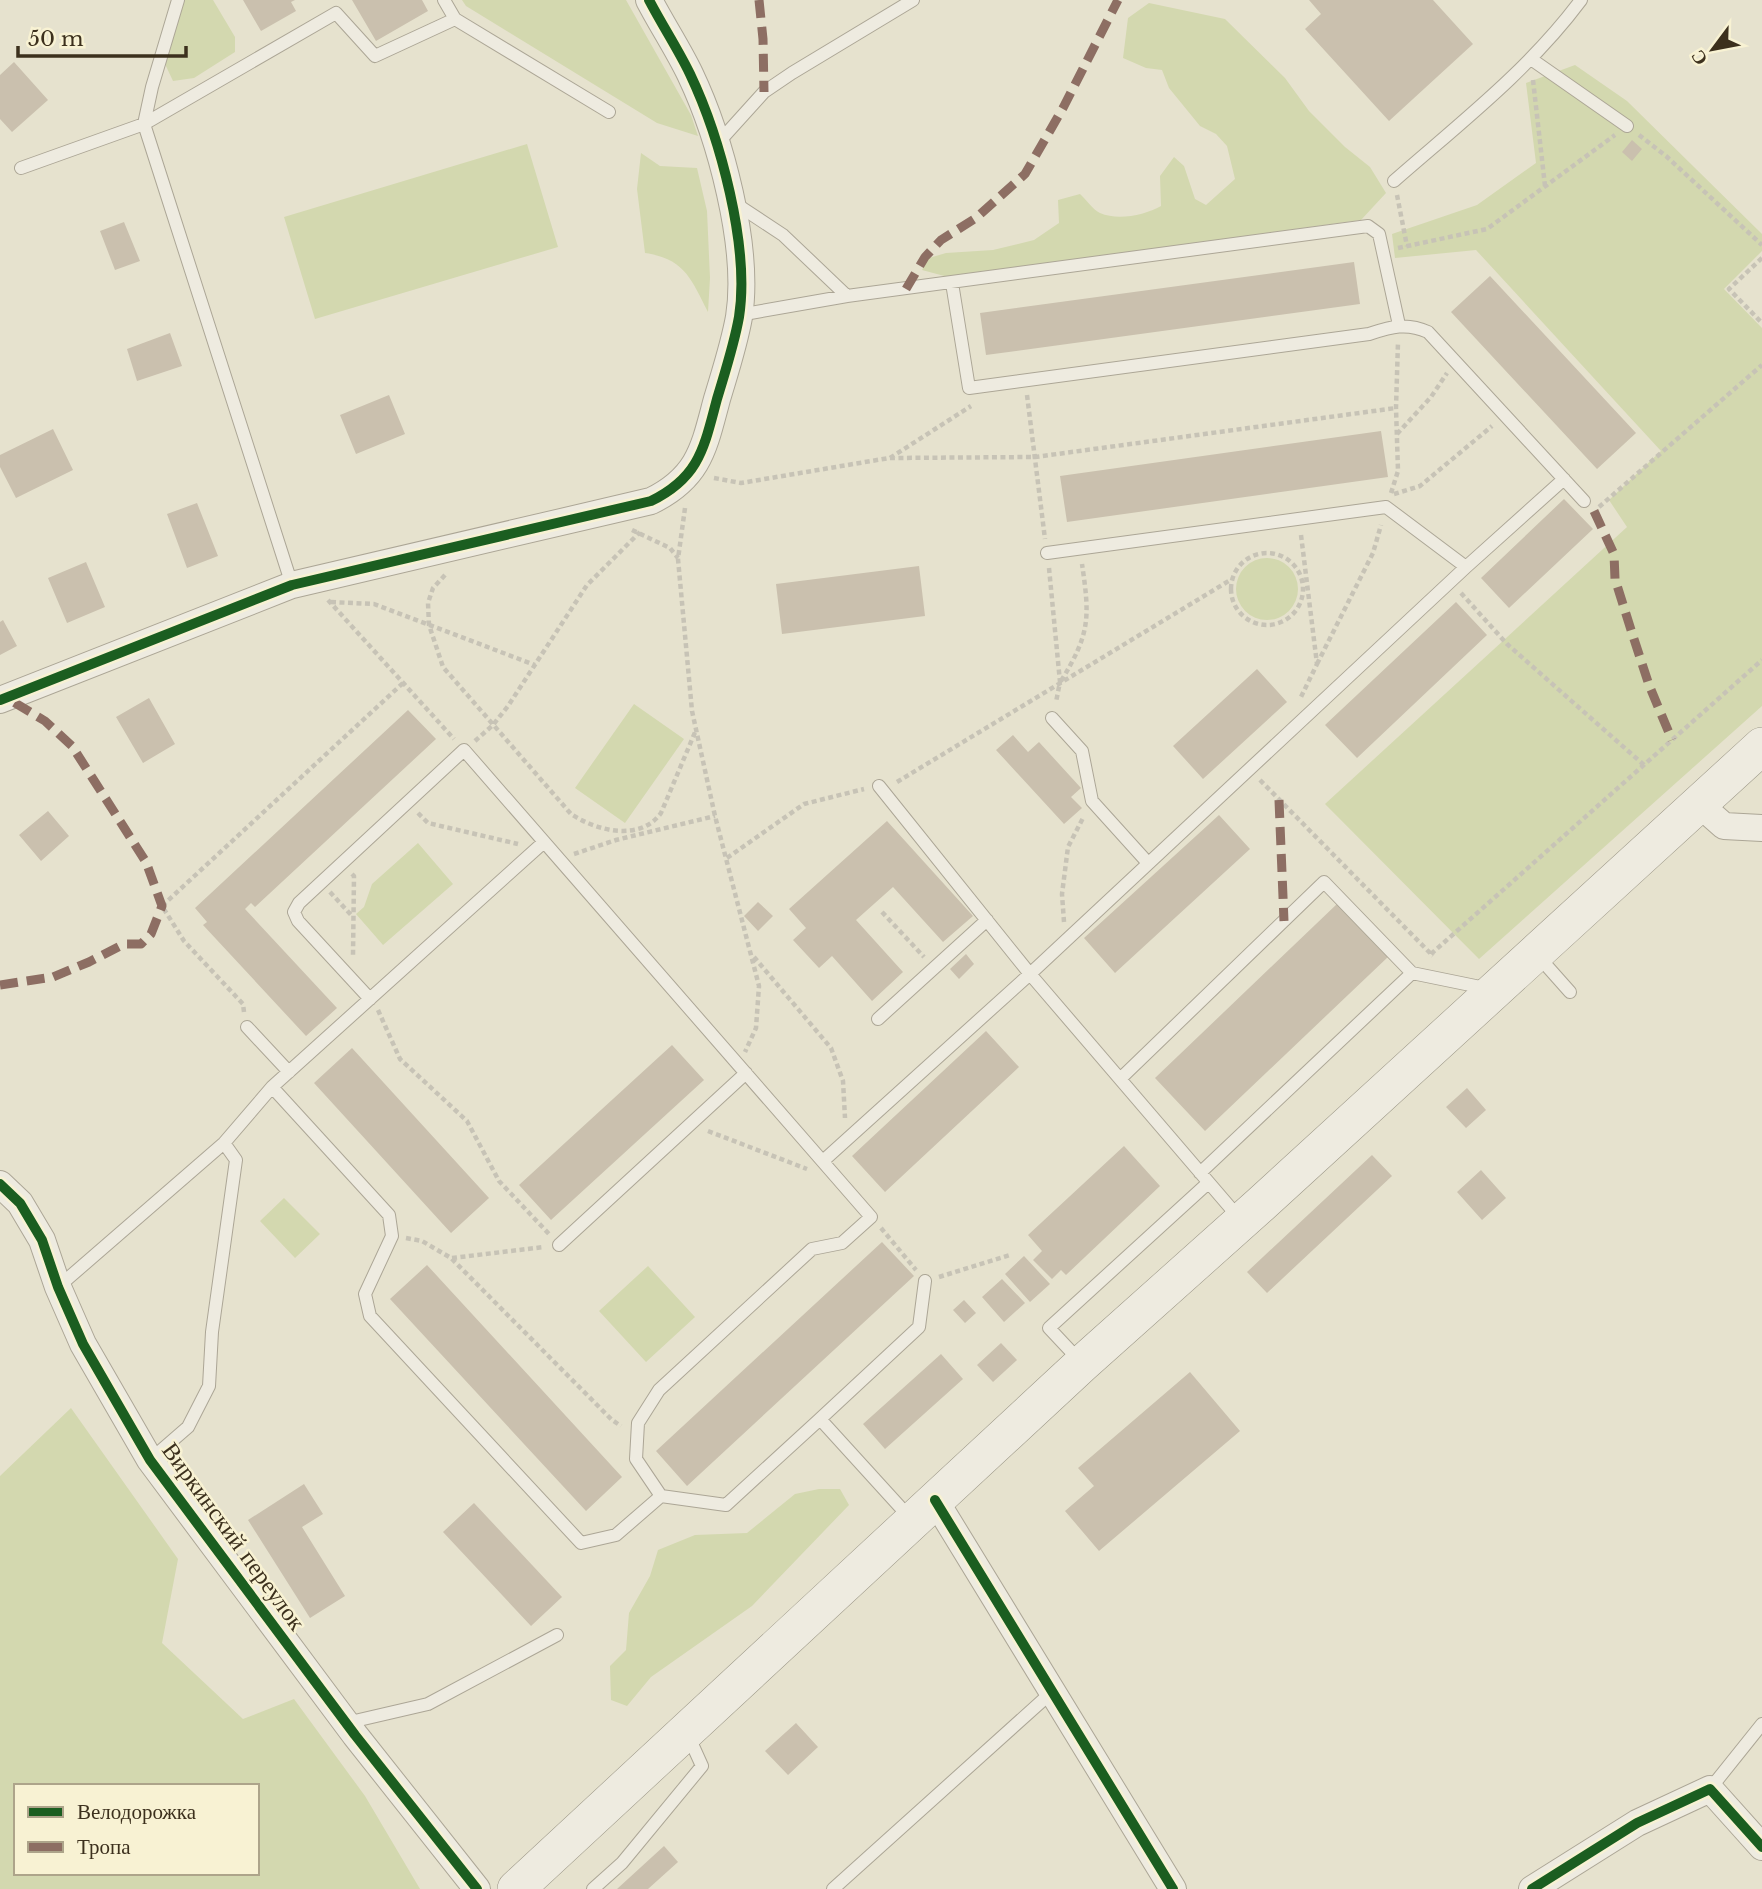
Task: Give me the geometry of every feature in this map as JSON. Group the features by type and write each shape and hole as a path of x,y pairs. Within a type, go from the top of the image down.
{"main road":[{"path":"516,1889 1082,1364 1762,746"}],"street":[{"path":"0,701 302,583 651,500 673,491 702,454 739,315 741,272 733,201 717,145 691,75 649,0"},
{"path":"1699,804 1724,825 1762,828"},
{"name":"Виркинский переулок","path":"0,1184 20,1203 41,1240 83,1343 150,1460 346,1723 477,1889"},
{"path":"924,1510 1053,1691 1173,1889"},
{"path":"1532,1889 1637,1823 1710,1789 1762,1847"}],"lane":[{"path":"178,0 144,124 302,583"},
{"path":"444,0 455,19 608,111"},
{"path":"717,145 764,92 913,0"},
{"path":"1394,181 1531,59 1581,0"},
{"path":"21,168 144,124 336,13 375,56 455,19"},
{"path":"1531,59 1628,126"},
{"path":"733,201 783,234 847,296"},
{"path":"739,315 847,296 1368,226 1379,234 1399,326"},
{"path":"952,283 969,388 1414,326 1428,332 1584,501"},
{"path":"827,1165 846,1139 1030,974 1564,479"},
{"path":"1047,553 1386,507 1466,567"},
{"path":"1052,718 1082,751 1092,801 1148,863"},
{"path":"370,999 298,921 294,912 299,903 321,882 464,750 871,1217 842,1243 812,1249 660,1390 638,1423 636,1460 661,1496 726,1505 919,1328 925,1281"},
{"path":"879,786 1030,974 1242,1221"},
{"path":"58,1287 224,1143 272,1087 544,842"},
{"path":"1120,1079 1324,882 1412,973 1495,990"},
{"path":"878,1019 987,920"},
{"path":"1535,953 1570,992"},
{"path":"1082,1364 1049,1328 1412,973"},
{"path":"247,1027 289,1072"},
{"path":"559,1245 694,1121 742,1069"},
{"path":"272,1087 389,1215 392,1236 365,1294 370,1316 581,1543 616,1535 661,1496"},
{"path":"150,1460 188,1427 209,1386 212,1332 236,1160 224,1143"},
{"path":"820,1419 924,1510"},
{"path":"346,1723 428,1704 557,1635"},
{"path":"833,1889 1053,1691"},
{"path":"1710,1789 1762,1724"},
{"path":"593,1889 622,1863 702,1766 686,1731"}],"path":[{"path":"1531,59 1545,187"},
{"path":"1383,251 1487,229 1628,126 1666,156 1762,245"},
{"path":"1394,181 1407,246"},
{"path":"1762,258 1729,289 1762,323"},
{"path":"1397,434 1431,397 1455,361"},
{"path":"1584,501 1594,511 1762,365"},
{"path":"889,458 979,400 984,386"},
{"path":"742,1069 756,1028 759,986 715,816 692,711 678,559 690,472 741,484 889,458 1035,457 1396,408"},
{"path":"1390,495 1420,486 1505,415"},
{"path":"1299,519 1317,663 1302,694 1300,722"},
{"path":"479,737 494,724 587,585 648,524"},
{"path":"629,529 670,548 678,559"},
{"path":"1060,682 1084,636 1088,606 1080,549"},
{"path":"1271,552 1283,556 1294,564 1306,586 1297,611 1288,620 1264,626 1241,615 1231,592 1232,579 1238,567 1258,553 1271,552"},
{"path":"451,568 433,588 428,603 429,625 443,667 571,814 580,820 614,832 656,821 662,813 696,729"},
{"path":"727,858 804,804 902,780 1232,579"},
{"path":"1450,582 1507,644 1644,765"},
{"path":"302,583 330,602 464,750"},
{"path":"330,602 374,604 535,665"},
{"path":"1249,769 1431,954 1762,660"},
{"path":"247,1027 243,1004 184,941 162,906 403,682"},
{"path":"1066,940 1062,894 1068,847 1092,801"},
{"path":"408,802 428,823 516,844 544,842"},
{"path":"559,859 638,835 715,816"},
{"path":"636,828 638,835"},
{"path":"342,863 354,876 353,981"},
{"path":"321,882 354,917"},
{"path":"883,912 933,968"},
{"path":"751,954 831,1048 843,1081 846,1139"},
{"path":"370,999 377,1007 400,1059 467,1121 499,1181 559,1245"},
{"path":"694,1121 709,1132 821,1175 827,1165"},
{"path":"871,1217 925,1281 1010,1255"},
{"path":"392,1236 422,1241 452,1258 612,1420 637,1435"},
{"path":"452,1258 559,1245"}],"green space":[{"path":"177,0 213,0 235,37 235,52 194,78 173,81 165,64"},
{"path":"462,0 626,0 691,115 698,136 657,123 466,6"},
{"path":"1149,3 1225,19 1285,78 1309,111 1345,147 1370,167 1386,193 1361,220 948,277 922,270 929,258 946,253 993,250 1034,240 1059,223 1058,200 1080,194 1097,212 1115,217 1131,216 1155,209 1161,206 1160,176 1174,157 1184,166 1195,199 1206,205 1235,179 1227,146 1216,134 1200,126 1169,88 1162,70 1146,68 1123,58 1128,18"},
{"path":"1575,65 1627,101 1762,234 1762,251 1724,289 1762,328 1762,706 1479,959 1325,804 1627,527 1609,500 1661,451 1476,250 1395,258 1392,234 1477,205 1536,163 1526,83"},
{"path":"527,144 558,247 315,319 284,217"},
{"path":"641,153 660,166 697,168 707,211 710,278 708,312 685,272 669,260 645,253 637,189"},
{"path":"1261,558 1273,558 1289,567 1296,577 1296,601 1289,611 1273,620 1261,620 1250,615 1241,606 1236,595 1236,583 1241,572 1250,563"},
{"path":"634,704 684,739 625,823 575,788"},
{"path":"418,843 453,884 383,945 356,914 364,907 372,884"},
{"path":"284,1198 320,1234 295,1258 260,1221"},
{"path":"648,1266 695,1317 646,1362 599,1311"},
{"path":"71,1408 178,1559 162,1643 243,1719 294,1699 365,1796 420,1889 0,1889 0,1476"},
{"path":"819,1489 840,1489 849,1505 752,1606 651,1677 627,1706 611,1700 610,1666 626,1650 629,1613 650,1576 658,1550 695,1535 747,1533 795,1494"}],"building":[{"path":"243,0 295,0 291,2 296,11 261,31"},
{"path":"352,0 422,0 428,11 376,41"},
{"path":"1309,0 1433,0 1473,44 1389,121 1305,29 1321,14"},
{"path":"14,62 48,100 12,132 0,119 0,75"},
{"path":"1632,140 1642,149 1632,161 1622,152"},
{"path":"124,222 140,261 115,270 100,231"},
{"path":"1354,262 1360,304 986,355 980,313"},
{"path":"1490,276 1636,433 1597,469 1451,312"},
{"path":"170,333 182,366 137,381 127,349"},
{"path":"389,395 405,434 356,454 340,415"},
{"path":"53,429 73,470 16,498 0,467 0,455"},
{"path":"1381,431 1388,477 1067,522 1060,476"},
{"path":"1564,499 1593,529 1509,608 1481,578"},
{"path":"197,503 218,556 187,568 167,514"},
{"path":"86,562 105,607 67,623 48,578"},
{"path":"919,566 925,616 782,634 776,584"},
{"path":"1456,602 1487,635 1357,758 1325,725"},
{"path":"3,620 17,646 0,655 0,622"},
{"path":"1257,669 1287,702 1203,779 1173,746"},
{"path":"149,698 175,744 143,763 116,717"},
{"path":"408,710 436,739 255,907 251,903 245,909 337,1008 306,1036 203,925 207,922 195,908"},
{"path":"1013,735 1028,752 1039,742 1081,788 1071,797 1082,808 1064,824 996,750"},
{"path":"48,811 69,836 41,861 19,835"},
{"path":"1219,815 1250,849 1115,973 1084,938"},
{"path":"887,821 973,916 943,942 893,887 856,920 903,972 872,1001 832,956 819,968 793,940 806,928 789,909"},
{"path":"758,902 773,916 758,931 744,916"},
{"path":"1338,903 1389,956 1205,1131 1155,1078"},
{"path":"966,954 974,964 959,979 950,969"},
{"path":"986,1031 1019,1067 885,1192 852,1156"},
{"path":"672,1045 704,1080 551,1220 519,1185"},
{"path":"352,1048 489,1198 451,1233 314,1083"},
{"path":"1467,1088 1486,1110 1466,1128 1446,1107"},
{"path":"1124,1146 1160,1186 1066,1275 1061,1270 1052,1279 1033,1260 1042,1251 1028,1235"},
{"path":"1372,1155 1392,1176 1267,1293 1247,1272"},
{"path":"1481,1170 1506,1198 1482,1220 1457,1192"},
{"path":"882,1242 914,1276 687,1486 656,1451"},
{"path":"1024,1256 1050,1284 1030,1302 1005,1274"},
{"path":"427,1265 622,1477 586,1511 390,1299"},
{"path":"1002,1279 1025,1303 1004,1322 982,1297"},
{"path":"964,1300 976,1313 965,1323 953,1310"},
{"path":"1001,1343 1017,1360 993,1382 977,1365"},
{"path":"941,1354 963,1379 885,1449 863,1424"},
{"path":"1190,1372 1240,1431 1099,1551 1065,1511 1094,1486 1078,1468"},
{"path":"304,1484 323,1514 302,1527 345,1596 310,1618 248,1520"},
{"path":"474,1503 562,1597 531,1626 443,1532"},
{"path":"796,1723 818,1747 788,1775 765,1751"},
{"path":"664,1846 678,1862 648,1889 617,1889"}],"marked path":[{"path":"759,0 764,92"},
{"path":"906,289 925,257 941,240 976,218 1025,174 1063,108 1118,0"},
{"path":"1594,511 1614,554 1615,579 1649,685 1672,740"},
{"path":"0,985 53,977 124,944 141,944 151,934 162,906 146,862 72,746 45,721 7,698"},
{"path":"1279,800 1284,921"}],"cycle path":[{"path":"0,700 292,585 651,501 680,482 698,459 732,348 739,317 740,258 730,193 712,129 690,74 649,0"},
{"path":"0,1184 20,1203 42,1240 58,1287 83,1344 150,1460 355,1735 477,1889"},
{"path":"935,1500 1173,1889"},
{"path":"1532,1889 1637,1823 1710,1789 1762,1847"}]}
